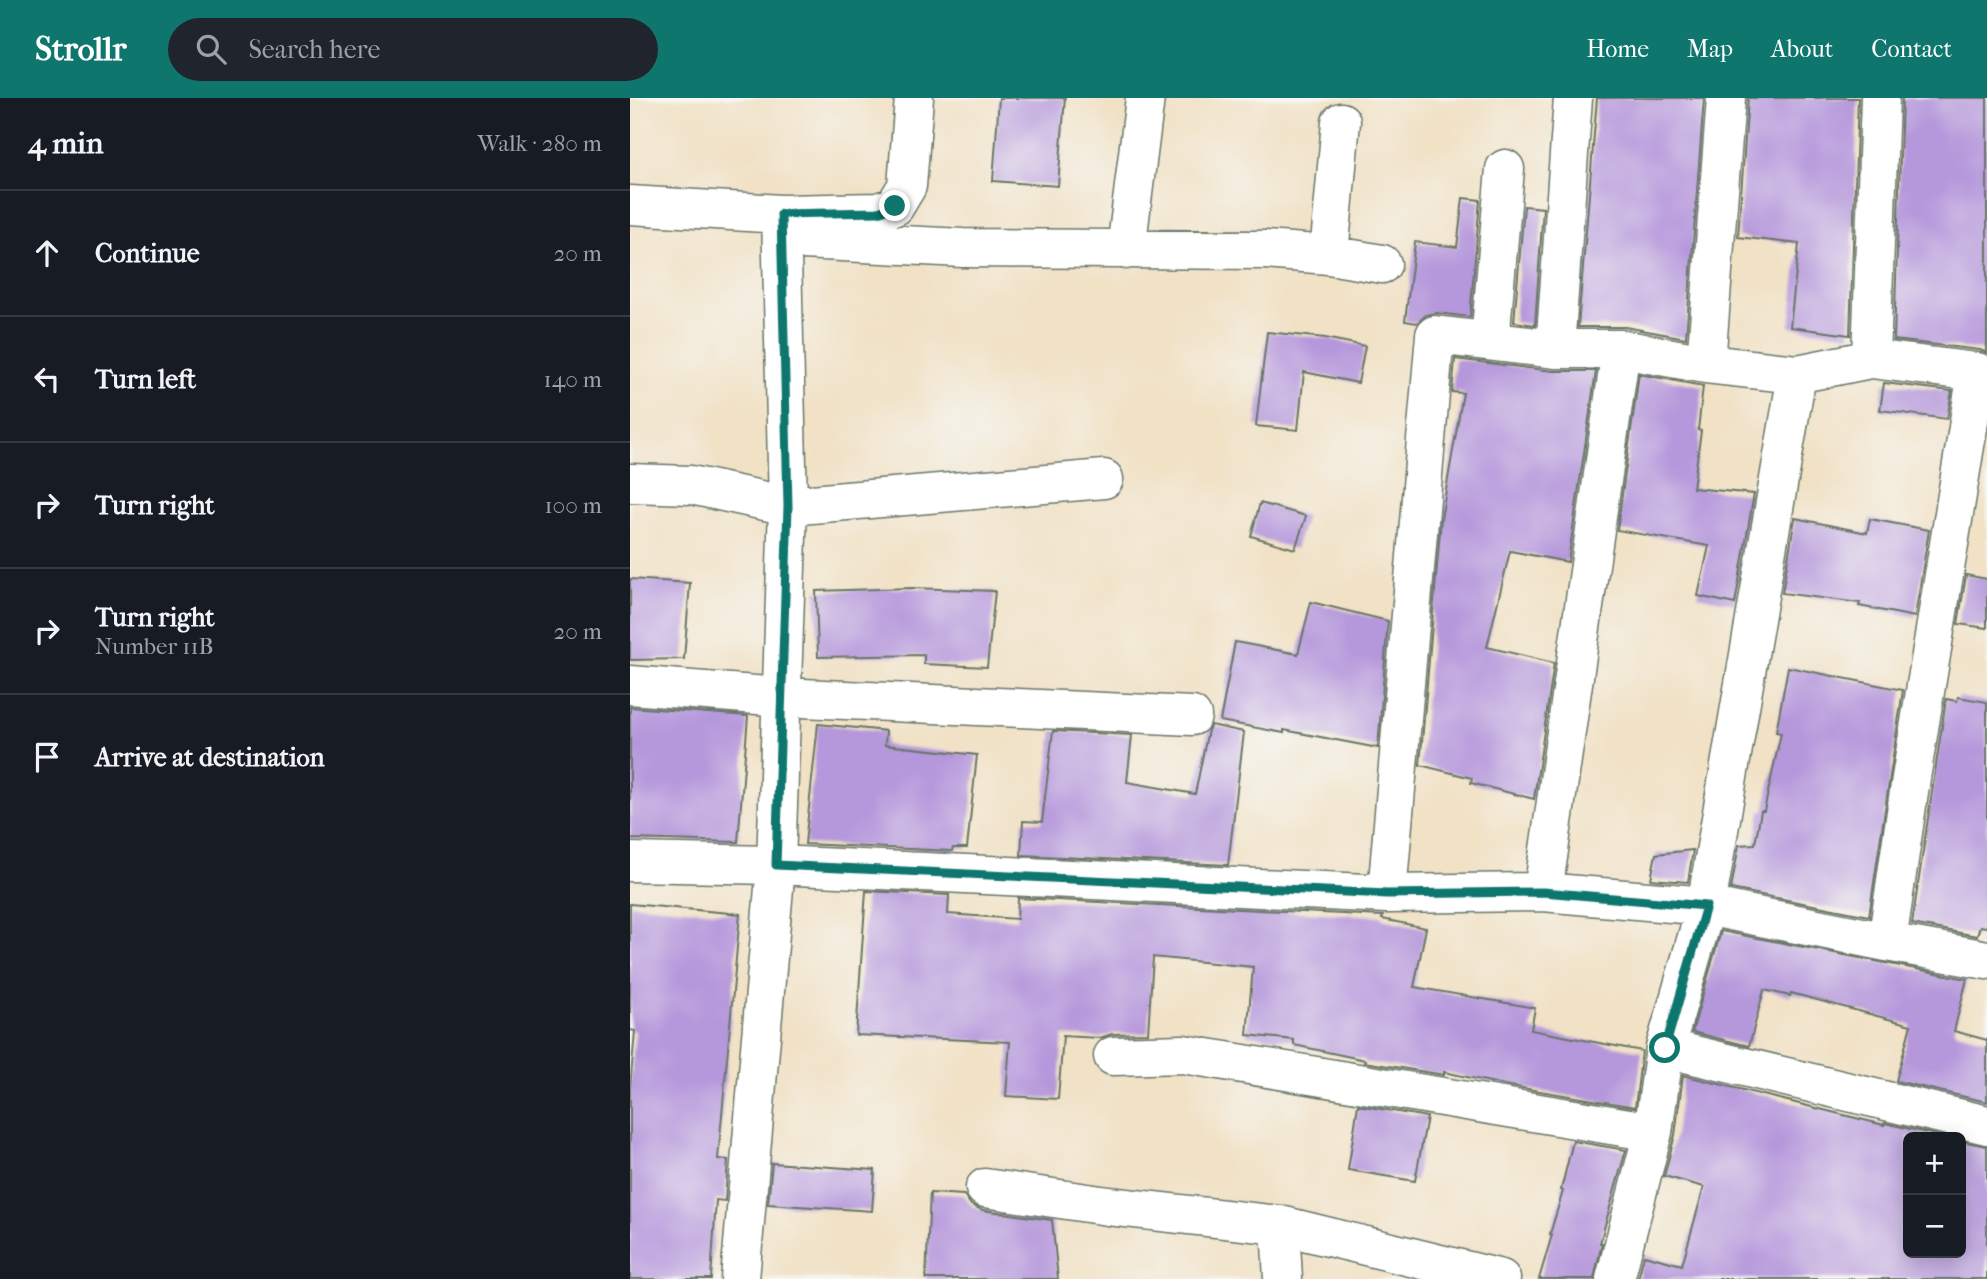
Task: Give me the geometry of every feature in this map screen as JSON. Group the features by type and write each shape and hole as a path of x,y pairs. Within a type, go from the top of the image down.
{"street":[{"path":"782,226 878,212 895,206 907,186 914,98"},
{"path":"1126,250 1144,98"},
{"path":"1555,349 1573,98"},
{"path":"1706,364 1726,98"},
{"path":"1871,359 1880,98"},
{"path":"1329,255 1341,122"},
{"path":"1490,341 1505,169"},
{"path":"630,205 963,248 1265,250 1329,255 1382,264"},
{"path":"740,1279 776,865 788,506 782,226"},
{"path":"1387,894 1435,335 1555,349 1621,349 1706,364 1797,374 1871,359 1977,372 1886,942"},
{"path":"1543,892 1621,349"},
{"path":"1615,1279 1653,1132 1665,1048 1706,906 1797,374"},
{"path":"630,483 691,485 788,506 1104,479"},
{"path":"630,685 781,697 1192,716"},
{"path":"630,862 776,865 1387,894 1543,892 1706,906 1987,960"},
{"path":"1665,1048 1987,1125"},
{"path":"1113,1056 1184,1054 1653,1132"},
{"path":"985,1188 1108,1206 1280,1225 1500,1279"},
{"path":"1280,1225 1283,1279"}],"building":[{"path":"999,98 1065,98 1058,186 993,181"},
{"path":"1597,98 1704,98 1686,338 1625,327 1578,327"},
{"path":"1748,98 1858,98 1850,335 1790,327 1799,244 1738,237"},
{"path":"1902,98 1987,98 1987,353 1894,340"},
{"path":"1463,198 1480,200 1470,317 1437,313 1426,315 1417,323 1405,321 1415,242 1457,247"},
{"path":"1524,206 1543,208 1535,325 1514,322"},
{"path":"1267,332 1325,338 1365,346 1358,383 1304,372 1298,430 1256,426"},
{"path":"1455,359 1553,371 1596,371 1568,562 1510,551 1487,647 1554,663 1534,799 1471,783 1472,778 1420,765 1441,519 1463,393 1452,392"},
{"path":"1639,374 1703,386 1698,430 1701,431 1693,488 1754,494 1735,604 1698,596 1709,546 1617,530"},
{"path":"1884,383 1952,391 1947,419 1880,410"},
{"path":"1260,503 1306,516 1295,549 1251,536"},
{"path":"1795,518 1867,533 1870,519 1929,530 1915,617 1859,606 1860,603 1782,593"},
{"path":"1966,575 1987,579 1987,628 1958,624"},
{"path":"630,579 690,583 684,659 630,660"},
{"path":"912,588 995,591 987,667 924,664 924,655 818,657 816,591"},
{"path":"1311,602 1388,621 1378,748 1220,721 1235,642 1298,654"},
{"path":"1788,667 1903,690 1869,916 1731,889 1739,845 1755,844 1761,811 1764,811 1781,733 1776,732"},
{"path":"1958,697 1987,702 1987,927 1980,926 1977,936 1912,924 1946,699 1957,701"},
{"path":"630,707 748,716 738,842 630,839"},
{"path":"818,724 886,731 885,745 977,755 967,848 953,848 952,851 805,844"},
{"path":"1211,725 1244,732 1228,865 1021,855 1023,821 1042,822 1053,731 1132,735 1127,782 1195,794"},
{"path":"1693,850 1688,882 1651,879 1656,854"},
{"path":"866,891 949,895 948,914 1017,919 1018,898 1383,916 1382,919 1426,928 1414,987 1535,1008 1531,1030 1642,1051 1635,1107 1444,1072 1444,1075 1364,1062 1365,1060 1294,1045 1294,1040 1247,1035 1253,967 1153,957 1148,1033 1112,1034 1100,1038 1063,1036 1058,1099 1006,1096 1010,1042 856,1035"},
{"path":"630,904 740,914 718,1159 728,1160 725,1201 716,1200 711,1279 630,1279 630,1088 635,1031 630,1030"},
{"path":"1721,931 1967,979 1954,1031 1987,1040 1987,1102 1896,1081 1911,1025 1791,993 1790,996 1764,990 1749,1046 1692,1032"},
{"path":"1683,1075 1884,1125 1885,1123 1923,1132 1903,1132 1903,1258 1966,1258 1966,1142 1987,1146 1987,1279 1638,1279 1644,1255 1682,1265 1704,1187 1664,1176 1675,1135"},
{"path":"1358,1105 1427,1117 1415,1181 1348,1170"},
{"path":"1573,1141 1626,1150 1600,1243 1594,1279 1539,1279 1563,1191 1561,1190"},
{"path":"772,1163 875,1170 872,1211 768,1204"},
{"path":"930,1193 964,1195 971,1205 982,1210 1052,1220 1058,1279 926,1279"}],"route":[{"path":"895,206 878,212 781,214 788,506 776,865 1387,894 1543,892 1706,906 1665,1048"}]}
